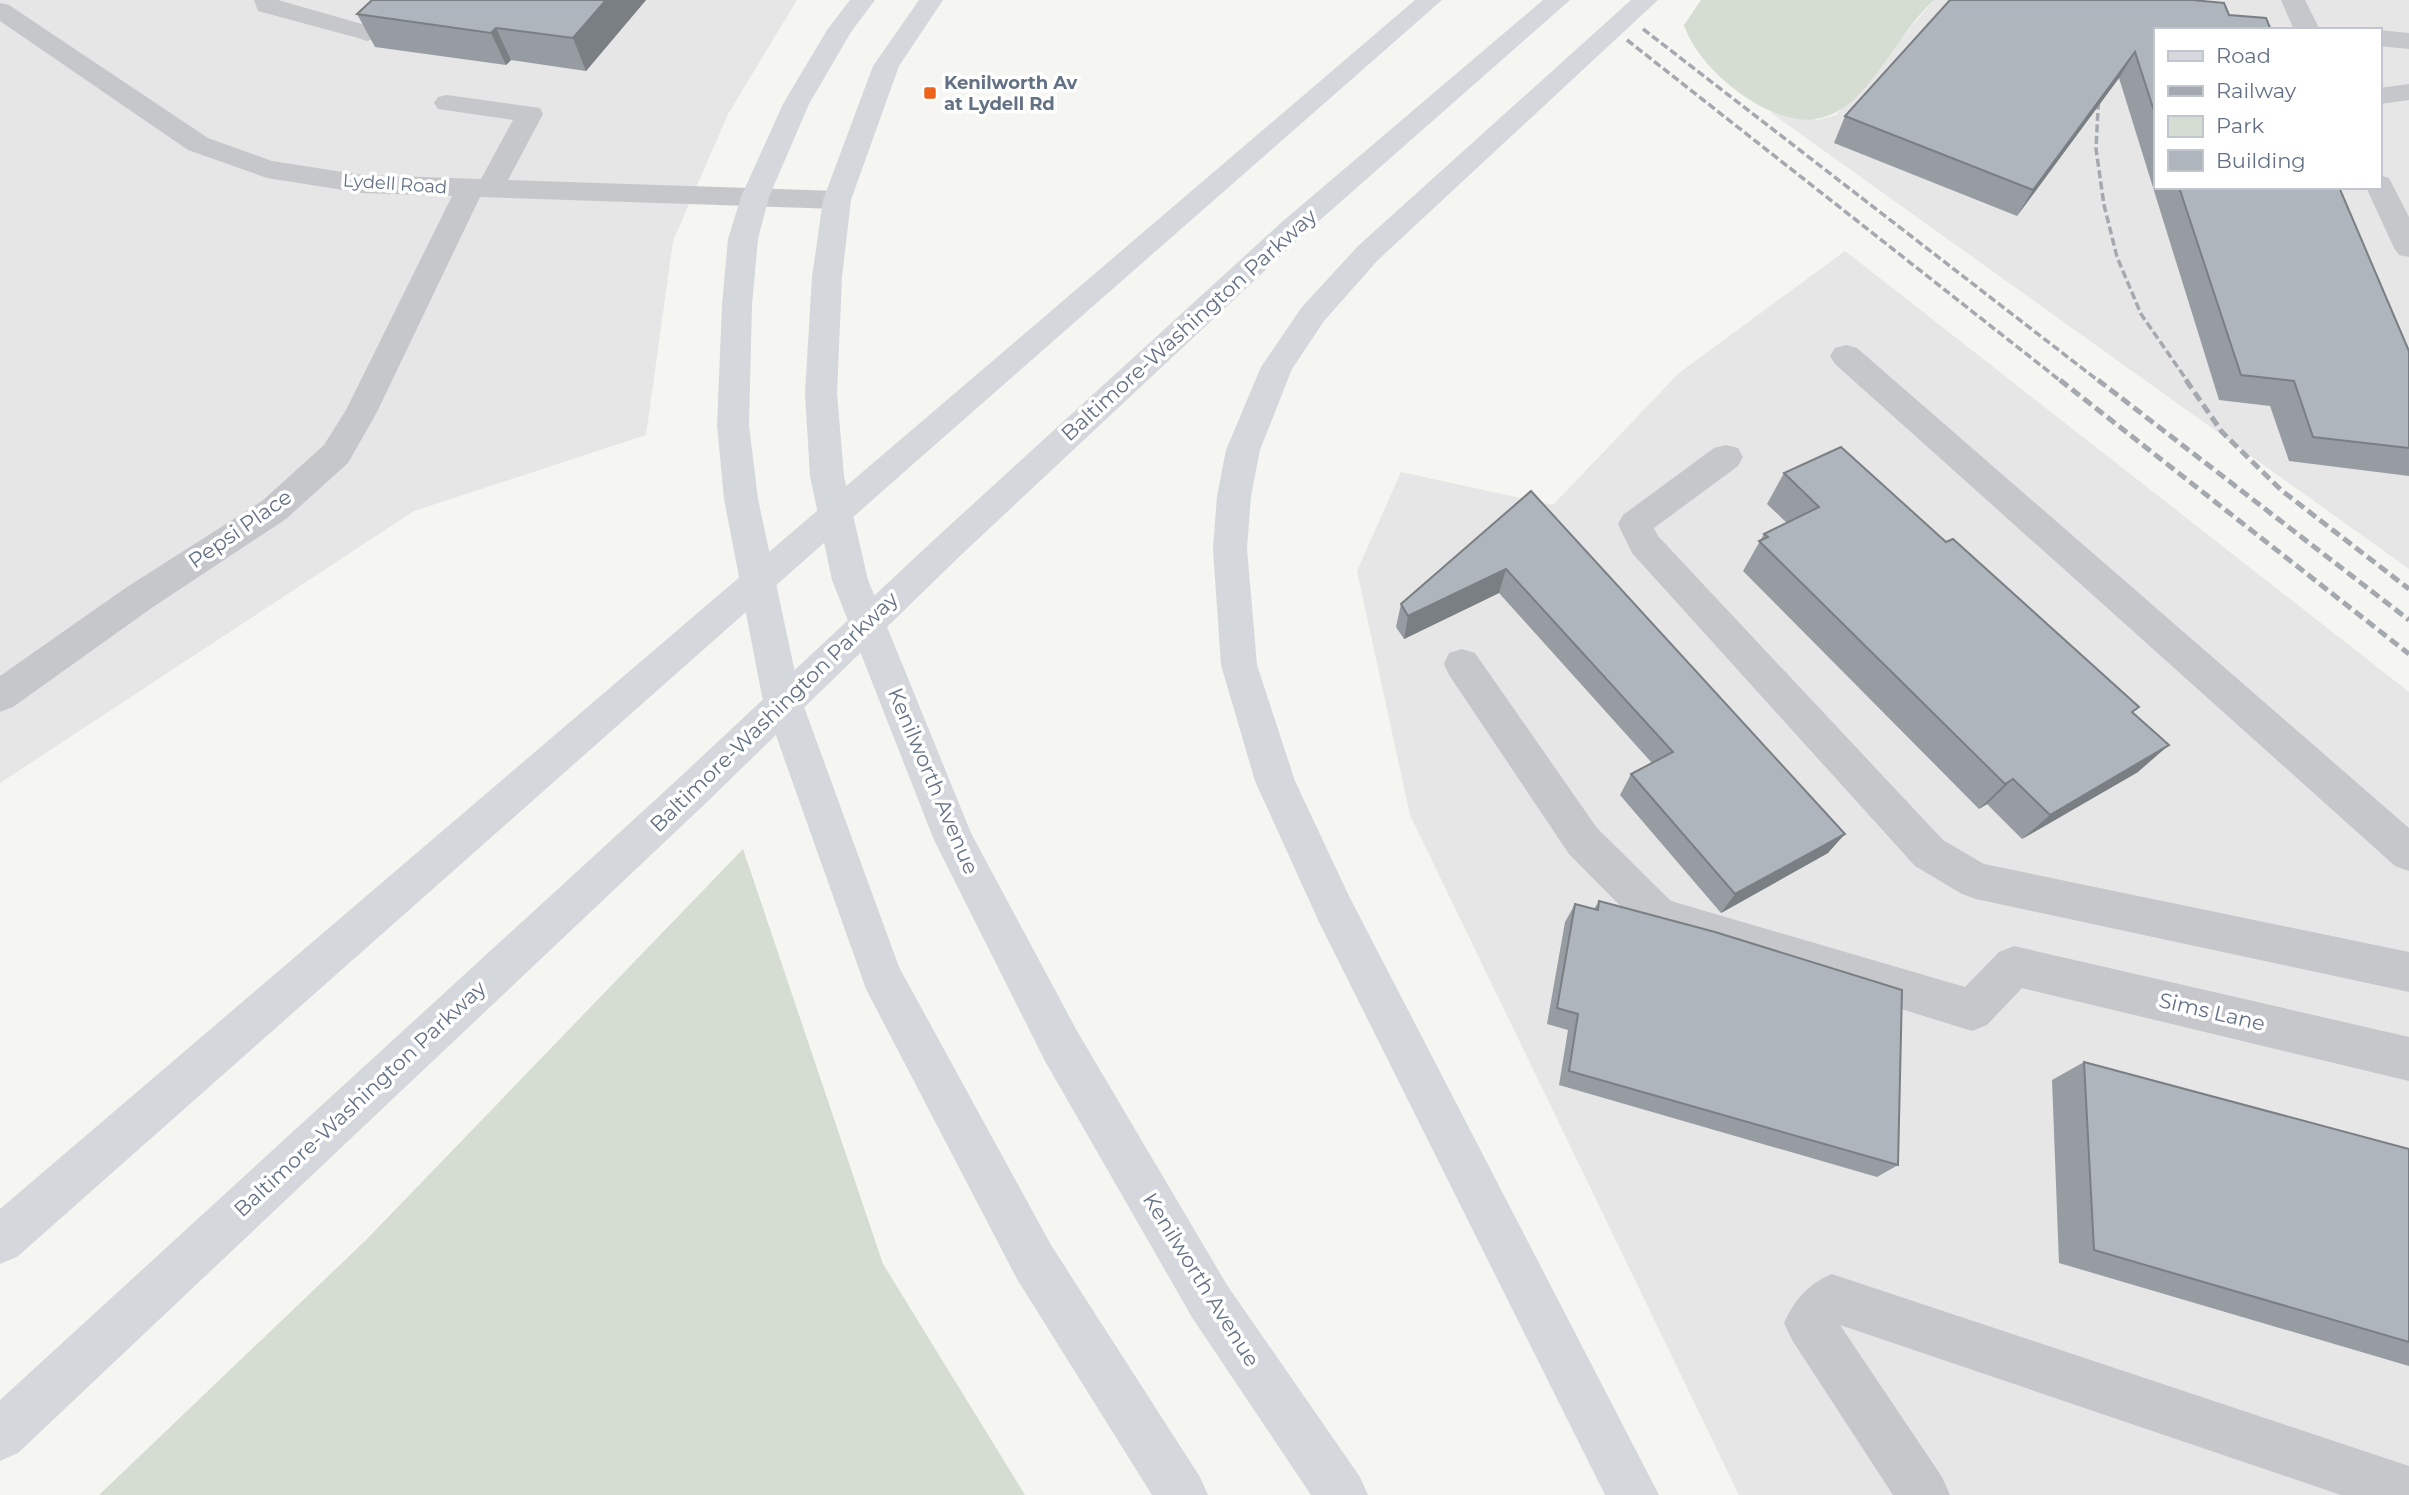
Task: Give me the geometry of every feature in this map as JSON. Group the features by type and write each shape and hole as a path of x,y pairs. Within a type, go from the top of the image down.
{"main road":[{"path":"863,0 840,30 796,104 755,197 743,239 737,305 733,425 741,499 781,696 881,975 1034,1262 1181,1495"},
{"name":"Kenilworth Avenue","path":"931,0 886,66 836,200 827,277 821,393 827,476 850,580 954,840 1061,1046 1210,1302 1342,1495"},
{"path":"0,1240 900,456 1430,0"},
{"name":"Baltimore-Washington Parkway","path":"0,1435 693,789 948,546 1293,228 1558,0"},
{"path":"1633,1495 1334,909 1275,780 1239,665 1230,549 1234,496 1248,437 1277,367 1313,314 1368,253 1646,0"}],"street":[{"path":"266,0 267,6 367,33"},
{"path":"2293,0 2306,28"},
{"name":"Lydell Road","path":"0,10 198,144 281,171 362,184 836,200"},
{"path":"2381,38 2409,41"},
{"path":"2381,96 2409,92"},
{"name":"Pepsi Place","path":"0,695 140,597 274,510 336,454 479,190 530,114 447,103"},
{"path":"2381,188 2409,248"},
{"path":"1846,356 2409,853"},
{"path":"1726,457 1635,524 1644,544 1929,853 1976,881 2409,972"},
{"name":"Sims Lane","path":"1462,664 1583,841 1658,916 1972,1010 2014,966 2409,1059"},
{"path":"1924,1495 1809,1324 1832,1298 2409,1492"}],"shaded area":[{"path":"0,0 797,0 728,114 673,241 646,435 414,511 0,783"},
{"path":"1934,0 2409,0 2409,569 1770,112 1818,120 1836,115"},
{"path":"1845,251 2409,692 2409,1495 1739,1495 1410,815 1357,571 1401,472 1553,505 1679,373"}],"green space":[{"path":"1701,0 1934,0 1858,95 1838,111 1814,119 1785,116 1750,100 1729,85 1702,58 1684,25"},
{"path":"743,849 883,1264 1025,1495 99,1495 366,1240"}],"building":[{"path":"372,0 606,0 573,38 496,28 491,33 357,14"},
{"path":"1950,0 2192,0 2224,3 2229,15 2266,18 2270,28 2154,28 2154,111 2135,52 2033,190 1845,116"},
{"path":"2180,189 2340,189 2409,351 2409,448 2313,437 2294,381 2241,375"},
{"path":"1841,447 1946,542 1953,539 2139,707 2132,712 2169,745 2050,815 2013,779 2005,784 1759,541 1768,537 1764,534 1819,507 1784,473"},
{"path":"1531,491 1845,834 1735,894 1631,774 1673,752 1506,569 1408,616 1401,604"},
{"path":"1599,901 1715,932 1902,990 1898,1165 1569,1071 1578,1014 1557,1008 1575,904 1598,910"},
{"path":"2084,1062 2409,1149 2409,1342 2094,1250"}],"railway":[{"path":"1643,29 2100,382"},
{"path":"1627,40 2062,382"},
{"path":"2099,90 2096,149 2104,205 2117,257 2141,314 2188,382"},
{"path":"2060,380 2409,654"},
{"path":"2098,380 2409,620"},
{"path":"2186,380 2222,432 2281,490 2409,589"}],"place":[{"name":"Kenilworth Av at Lydell Rd","path":"930,93"}]}
